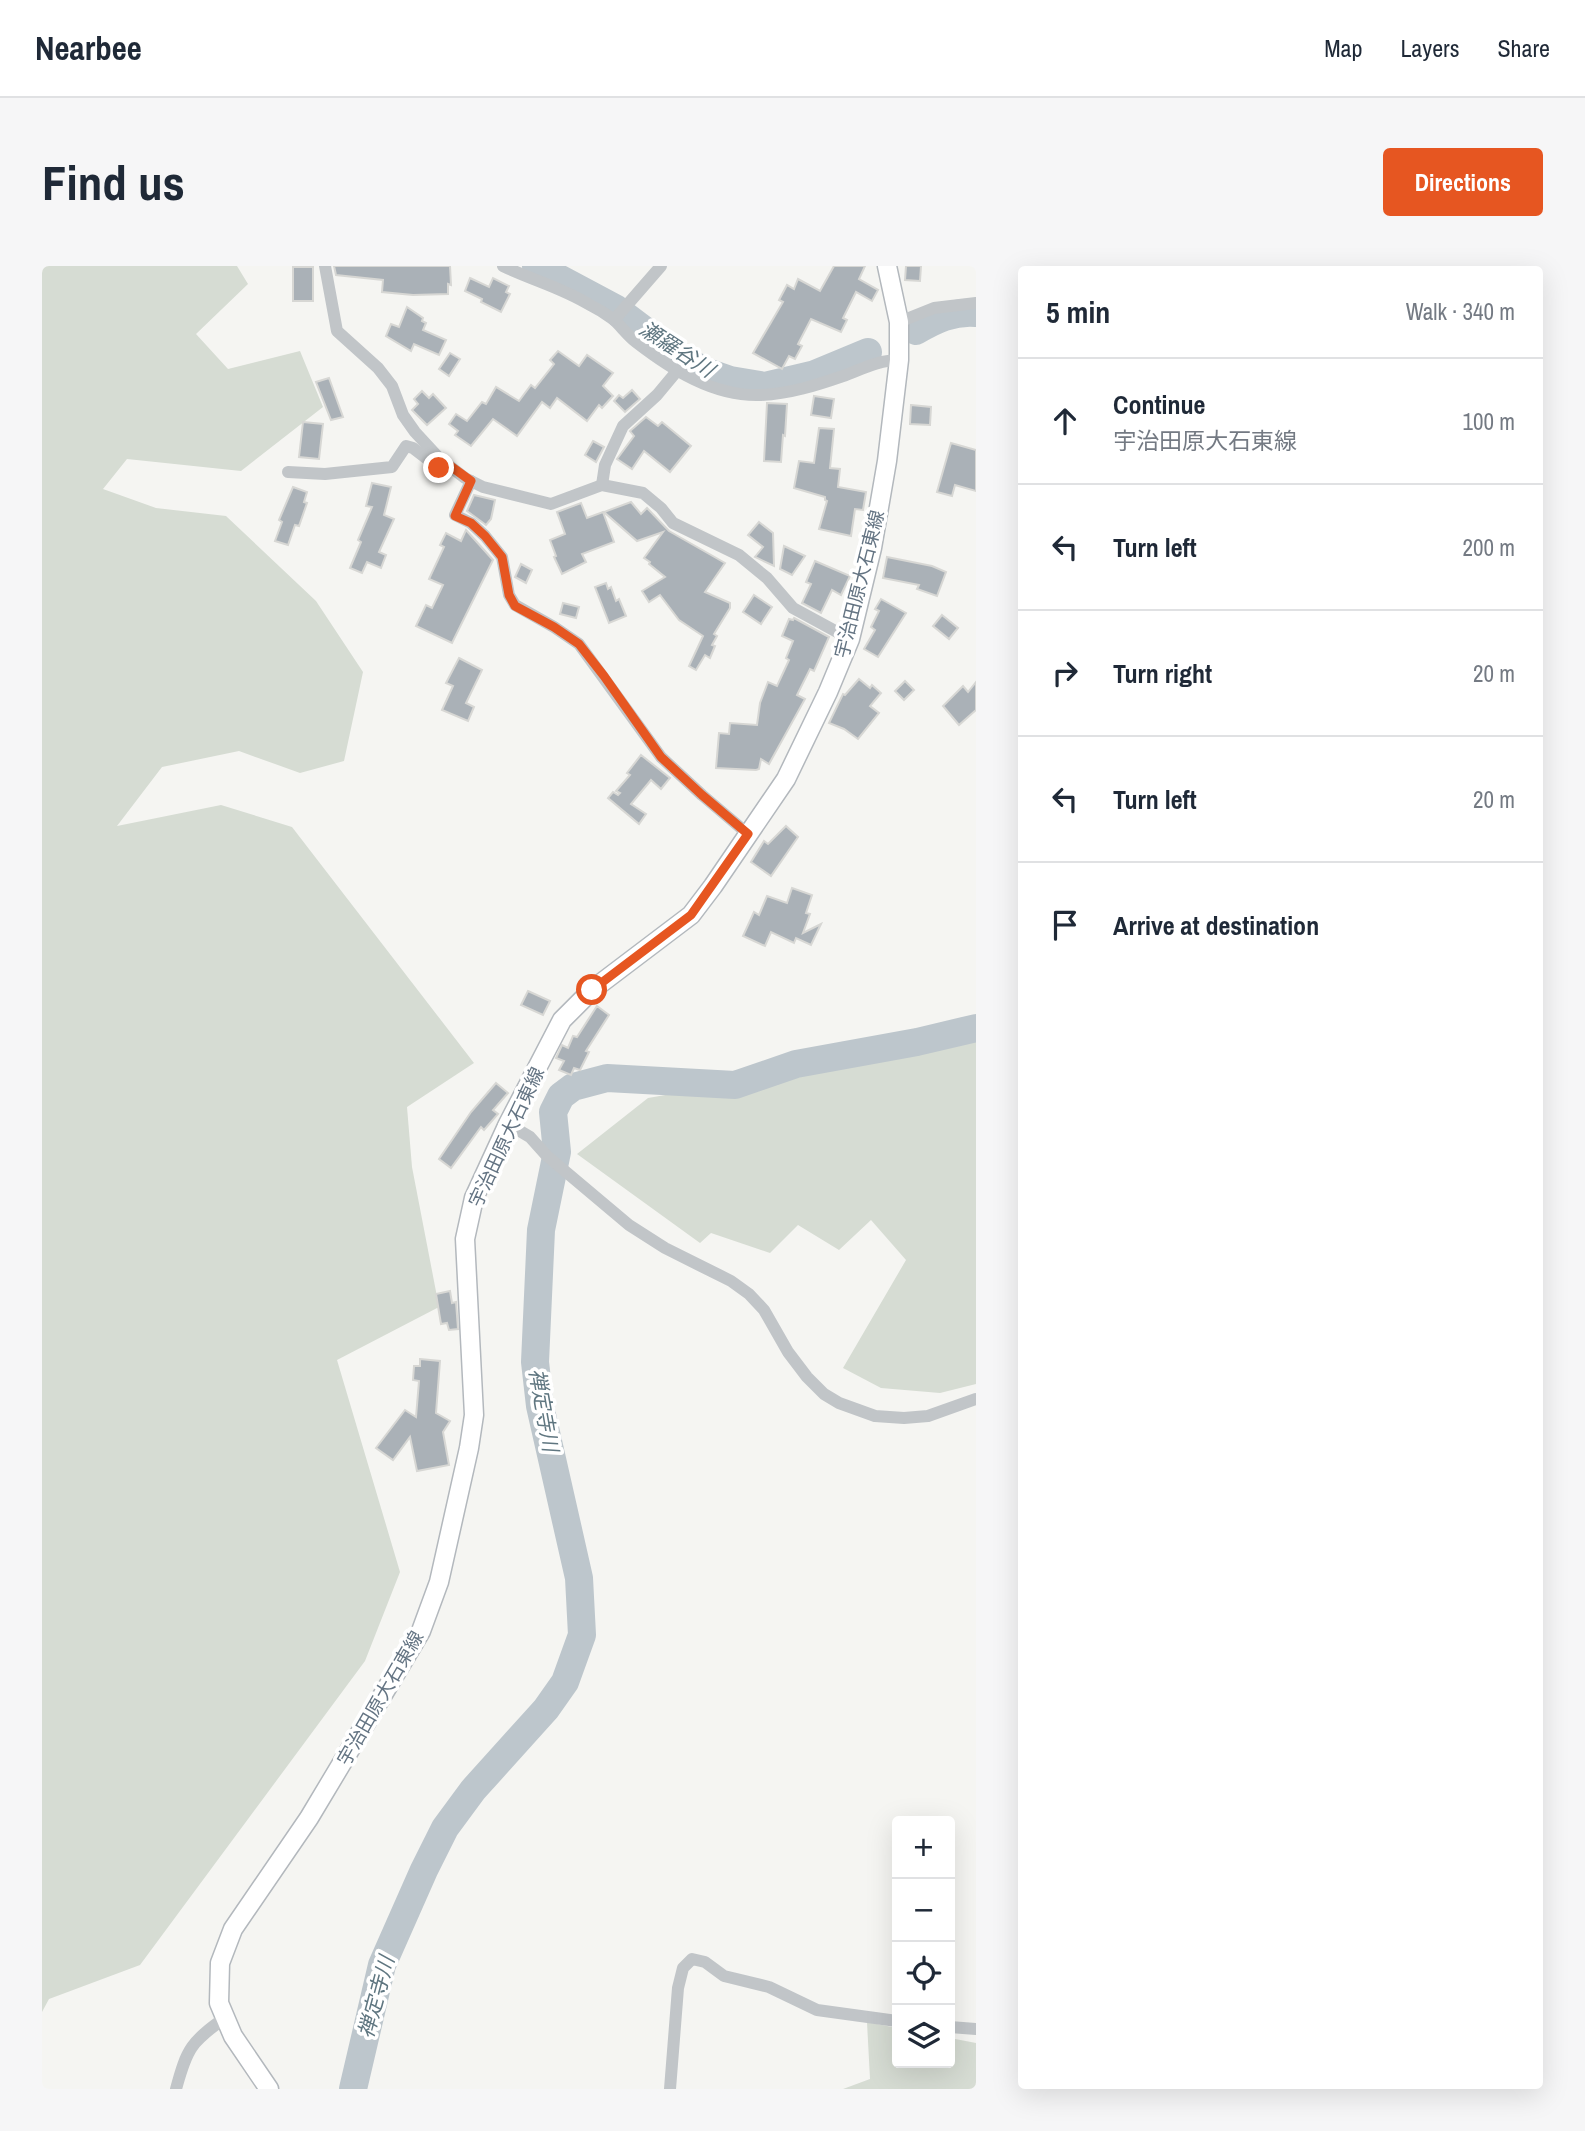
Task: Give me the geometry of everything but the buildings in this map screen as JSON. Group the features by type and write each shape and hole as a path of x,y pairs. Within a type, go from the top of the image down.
{"main road":[{"name":"宇治田原大石東線","path":"269,2089 233,2036 219,2003 220,1963 233,1929 309,1818 421,1631 439,1582 474,1415 465,1239 474,1198 508,1124 562,1020 592,990 691,915 786,779 828,692 850,639 872,548 887,461 899,360 899,322 887,266"}],"street":[{"path":"325,266 337,331 378,368 392,386 403,415 415,432 445,462 471,481 483,487 551,504 602,485 643,493 661,508 673,523 739,555 766,578 793,608 850,639"},
{"path":"503,266 619,314 634,341 677,370 712,387 734,393 759,395 811,387 884,360 899,360"},
{"path":"619,314 661,266"},
{"path":"899,322 934,308 976,303"},
{"path":"602,485 605,465 623,426 657,395 677,370"},
{"path":"288,472 325,474 392,467 406,446 413,448 439,468 445,462"},
{"path":"471,481 455,516 471,523 502,557 509,595 515,606 579,644 661,757 748,834"},
{"path":"508,1124 530,1137 547,1156 629,1225 665,1248 731,1281 749,1294 764,1310 788,1352 807,1377 824,1394 839,1403 875,1416 904,1418 928,1416 976,1399"},
{"path":"670,2089 678,1988 683,1968 692,1959 705,1962 724,1976 769,1987 817,2010 892,2020"},
{"path":"176,2089 188,2049 226,2017"},
{"path":"955,2027 976,2029"}],"shaded area":[{"path":"42,266 237,266 248,284 196,334 228,369 300,351 323,407 241,471 127,459 103,489 156,508 226,516 316,601 363,672 344,761 300,773 239,751 162,767 117,826 221,805 292,827 474,1063 407,1107 412,1167 439,1307 337,1360 400,1572 365,1661 140,1965 49,1999 42,2012"},
{"path":"976,1033 976,1384 940,1393 881,1388 843,1368 906,1260 871,1220 839,1250 798,1225 770,1253 711,1233 700,1243 577,1154 648,1098 963,1044"},
{"path":"867,2022 892,2027 892,2068 955,2068 955,2039 976,2043 976,2089 843,2089 870,2079"}],"waterway":[{"name":"瀬羅谷川","path":"536,266 615,308 676,354 704,371 730,380 765,386 815,374 868,352"},
{"name":"瀬羅谷川","path":"916,331 944,317 976,313"},
{"name":"禅定寺川","path":"353,2089 382,1965 445,1828 473,1790 546,1709 565,1682 582,1635 579,1578 540,1406 535,1362 541,1230 557,1152 553,1112 561,1096 573,1087 607,1078 735,1085 796,1064 917,1042 976,1028"}],"route":[{"path":"439,468 445,462 471,481 455,516 471,523 502,557 509,595 515,606 579,644 661,757 748,834 691,915 592,990"}]}
